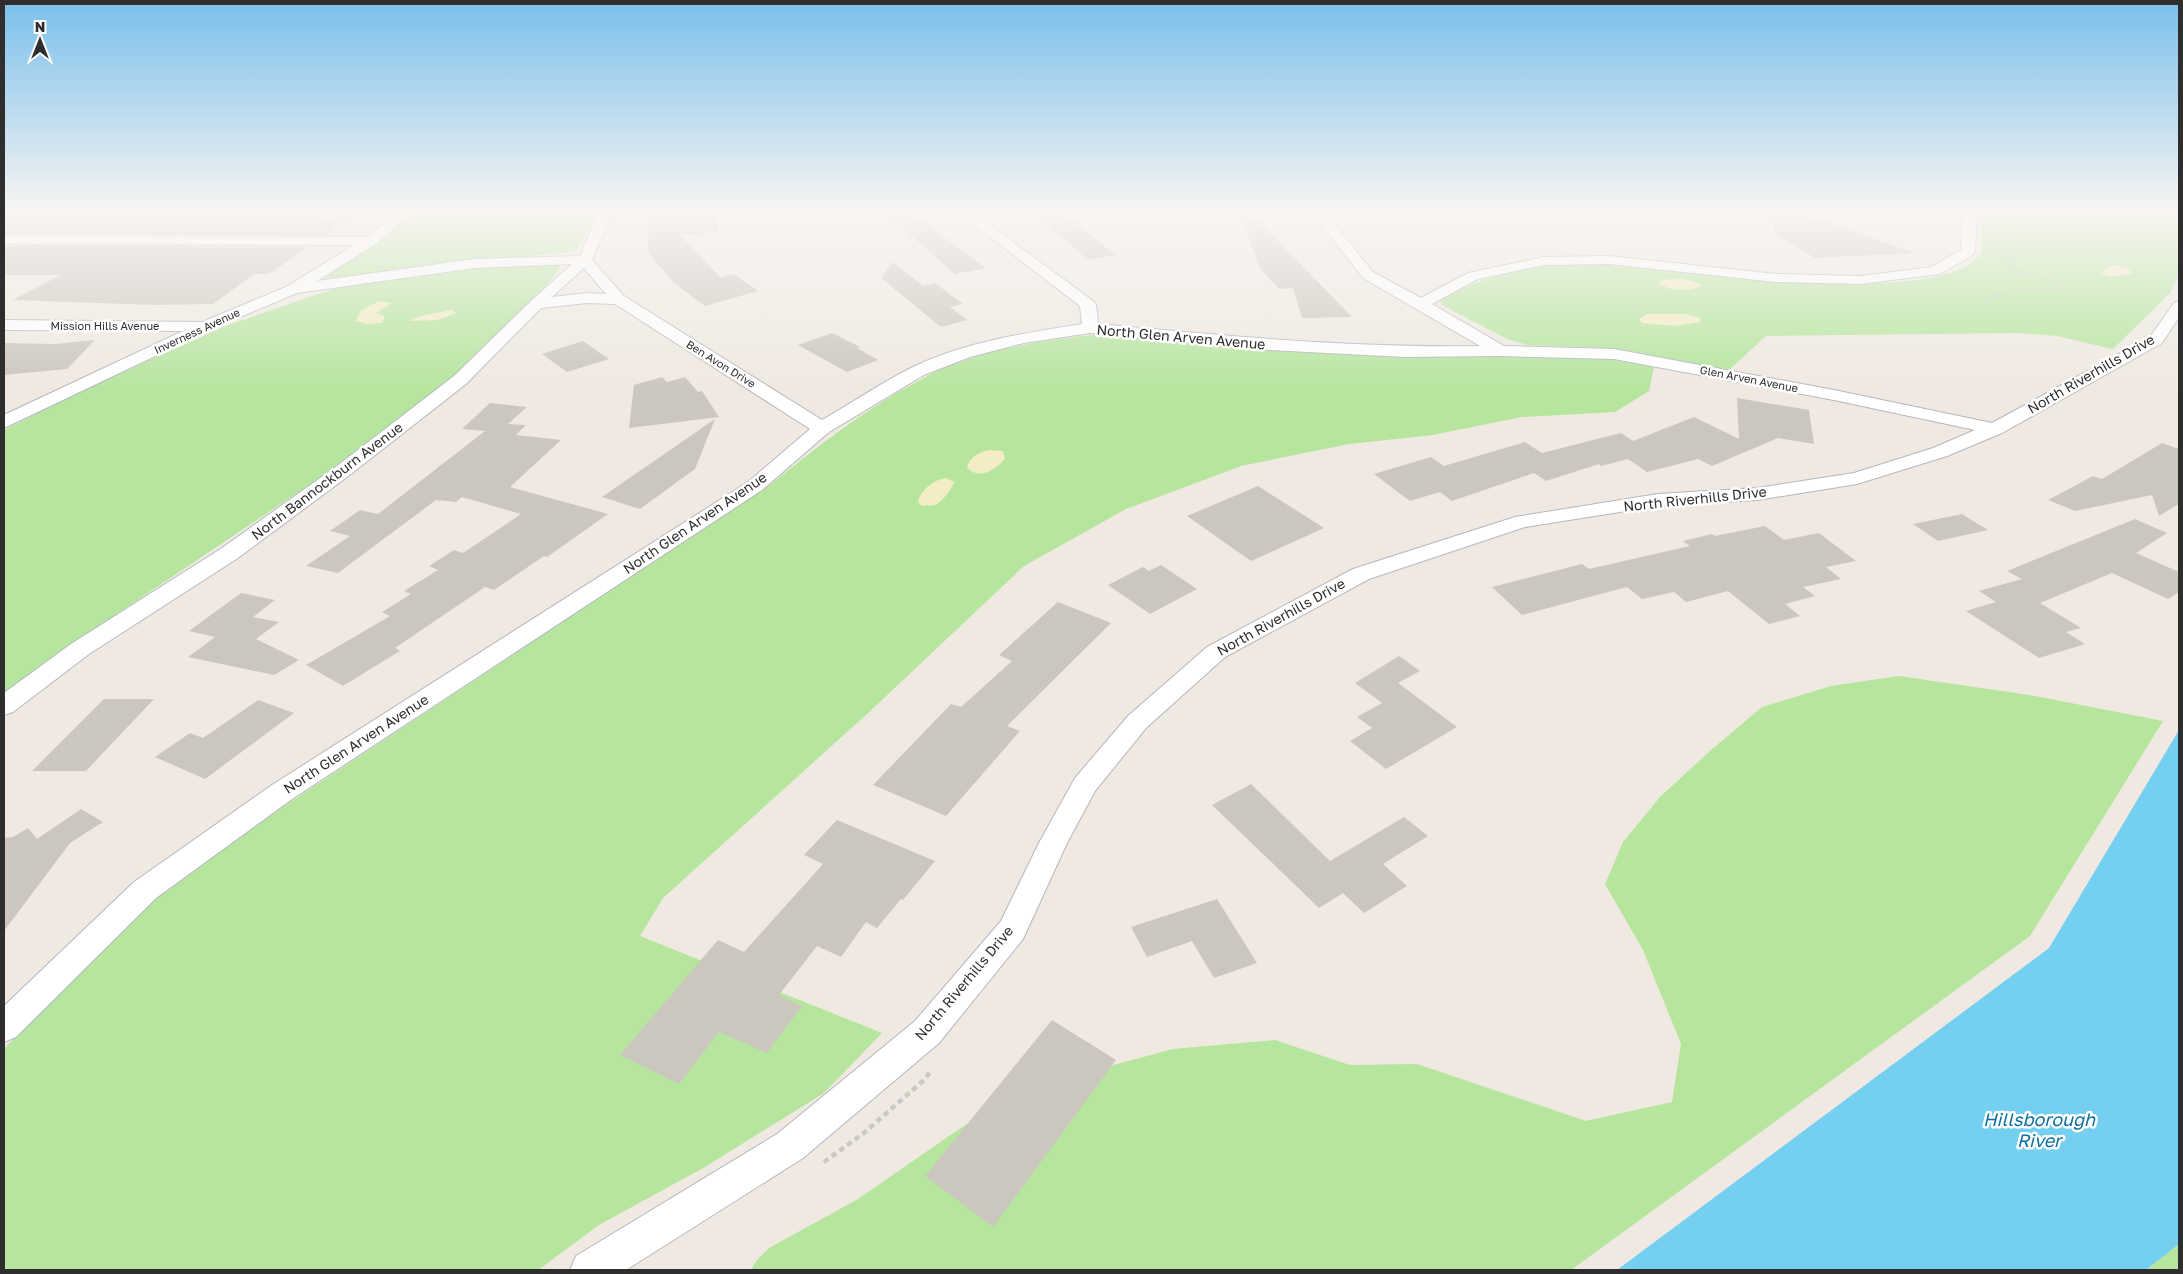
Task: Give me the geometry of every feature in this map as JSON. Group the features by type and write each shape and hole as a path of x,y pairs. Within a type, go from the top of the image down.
{"street":[{"name":"Inverness Avenue","path":"4,422 206,326 293,289 323,270"},
{"path":"293,289 415,270"},
{"name":"North Bannockburn Avenue","path":"4,706 80,649 230,553 344,470 460,380 536,304 573,270"},
{"name":"Ben Avon Drive","path":"594,270 619,299 822,428"},
{"path":"1042,270 1088,304 1090,328"},
{"path":"1364,270 1368,275 1500,351"},
{"path":"1421,304 1473,276 1499,270"},
{"path":"1712,270 1776,278 1861,280 1936,270"},
{"path":"536,304 587,298 619,299"},
{"name":"North Riverhills Drive","path":"590,1270 790,1146 927,1032 1012,930 1053,843 1085,785 1137,722 1216,652 1361,574 1522,522 1658,500 1757,494 1858,478 1940,452 1995,429 2156,340 2179,306"},
{"name":"Mission Hills Avenue","path":"4,325 206,326"},
{"name":"North Glen Arven Avenue","path":"4,1027 145,890 282,792 755,486 822,428 918,371 964,353 1024,338 1090,328 1252,344 1385,351 1500,351"},
{"name":"Glen Arven Avenue","path":"1500,351 1614,354 1834,395 1995,429"}],"path":[{"path":"1983,304 1992,296 2002,292 2066,290 2064,286 2056,282 2016,270"},
{"path":"821,1164 864,1133 924,1080 936,1065"}],"green space":[{"path":"331,270 397,270 339,279 326,278 326,274"},
{"path":"443,270 558,270 473,360 439,388 330,471 75,642 4,694 4,430 103,381 228,325 336,288"},
{"path":"1519,270 1669,270 1736,278 1834,284 1896,282 1943,275 1954,271 2179,270 2179,274 2171,292 2113,349 2057,336 2020,333 1766,336 1729,370 1605,348 1528,345 1507,339 1444,306 1439,300 1476,283"},
{"path":"1102,334 1222,345 1343,353 1453,357 1568,357 1625,362 1654,367 1649,391 1615,412 1522,417 1433,435 1349,444 1241,466 1126,509 1024,566 867,714 663,898 640,936 882,1033 824,1093 705,1167 599,1225 538,1270 4,1270 4,1049 78,972 157,897 236,838 771,484 839,431 875,406 930,375 965,360 1003,349 1042,341"},
{"path":"1899,676 2035,696 2163,721 2030,936 1571,1270 751,1270 756,1261 769,1248 858,1199 968,1123 1073,1076 1173,1049 1275,1040 1350,1065 1417,1064 1586,1121 1672,1102 1681,1044 1643,950 1605,884 1623,842 1660,797 1762,707 1831,686"},
{"path":"2179,1244 2179,1270 2146,1270"}],"sand":[{"path":"2104,270 2129,270 2132,273 2113,277 2100,274"},
{"path":"1685,279 1702,285 1693,289 1681,290 1659,284 1661,281"},
{"path":"380,301 392,303 376,313 385,316 382,323 368,324 356,321 361,310"},
{"path":"452,310 456,313 438,320 409,321 424,315"},
{"path":"1647,314 1685,314 1700,318 1700,322 1674,326 1642,323 1639,319"},
{"path":"989,450 1003,451 1005,459 997,467 987,472 972,472 967,468 969,461 975,456"},
{"path":"946,478 954,482 941,501 935,505 922,506 918,502 922,493 929,486"}],"water":[{"name":"Hillsborough River","path":"2179,730 2179,1244 2146,1270 1617,1270 2049,948"}],"building":[{"path":"4,270 274,270 269,274 254,274 213,304 155,305 13,300 60,275 4,275"},
{"path":"663,270 714,270 721,278 734,274 758,291 705,306 674,283"},
{"path":"887,270 904,270 923,286 935,283 963,304 950,307 967,320 941,327 881,278"},
{"path":"951,270 973,270 955,274"},
{"path":"1262,270 1307,270 1352,317 1302,318 1293,288 1279,289"},
{"path":"832,333 860,347 857,348 878,360 847,372 798,345"},
{"path":"95,340 67,369 4,375 4,343 55,344"},
{"path":"583,341 609,359 567,372 542,354"},
{"path":"662,377 667,382 685,377 698,392 702,391 719,417 629,428 634,385"},
{"path":"1737,398 1809,410 1814,444 1778,438 1712,466 1698,459 1647,472 1628,459 1601,466 1599,464 1546,481 1534,473 1452,501 1440,492 1410,501 1374,474 1431,457 1444,466 1525,442 1542,453 1621,433 1633,441 1694,417 1739,439"},
{"path":"490,403 527,407 508,424 526,425 516,435 561,440 510,487 608,514 547,557 544,556 494,590 485,587 395,648 400,651 343,686 306,665 390,616 382,612 411,594 404,591 438,570 429,566 454,550 463,553 521,514 462,497 456,502 436,500 338,573 306,566 350,536 330,531 360,510 378,514 485,431 462,429"},
{"path":"715,419 695,469 640,509 602,497"},
{"path":"2162,443 2179,449 2179,504 2159,516 2152,495 2075,511 2048,500 2093,476 2102,479"},
{"path":"1258,486 1324,528 1251,561 1187,516"},
{"path":"1962,514 1988,530 1938,541 1913,524"},
{"path":"2135,519 2167,533 2136,553 2179,572 2179,592 2168,599 2112,573 2040,603 2081,628 2066,632 2085,644 2039,658 1966,611 1996,602 1979,591 2022,579 2007,571"},
{"path":"1765,526 1784,540 1819,533 1856,561 1826,567 1841,579 1803,587 1815,596 1785,604 1800,616 1769,624 1728,591 1686,602 1674,592 1642,599 1627,587 1522,615 1492,587 1582,564 1589,569 1690,546 1683,541 1712,534 1715,536"},
{"path":"1161,565 1197,589 1150,614 1108,585 1143,567 1149,571"},
{"path":"241,593 275,600 253,617 279,622 256,639 299,660 274,675 188,657 215,637 189,631"},
{"path":"1058,602 1111,623 1007,726 1020,731 946,816 873,785 951,704 961,707 1012,661 999,655"},
{"path":"1399,656 1420,671 1398,683 1457,727 1386,769 1350,741 1372,728 1357,717 1382,703 1355,683"},
{"path":"104,699 154,699 86,771 32,771"},
{"path":"258,700 294,713 205,779 155,757 190,733 203,738"},
{"path":"1251,784 1330,861 1404,817 1428,836 1383,864 1407,886 1364,913 1343,893 1319,908 1212,805"},
{"path":"81,809 103,822 70,843 4,931 4,838 13,837 28,828 37,839"},
{"path":"837,820 935,861 877,928 866,922 841,957 817,946 779,995 802,1006 767,1053 719,1032 679,1084 620,1055 718,940 744,952 823,864 804,855"},
{"path":"1217,899 1257,963 1214,978 1192,941 1147,957 1131,927"},
{"path":"1052,1020 1116,1060 993,1227 925,1176"}]}
